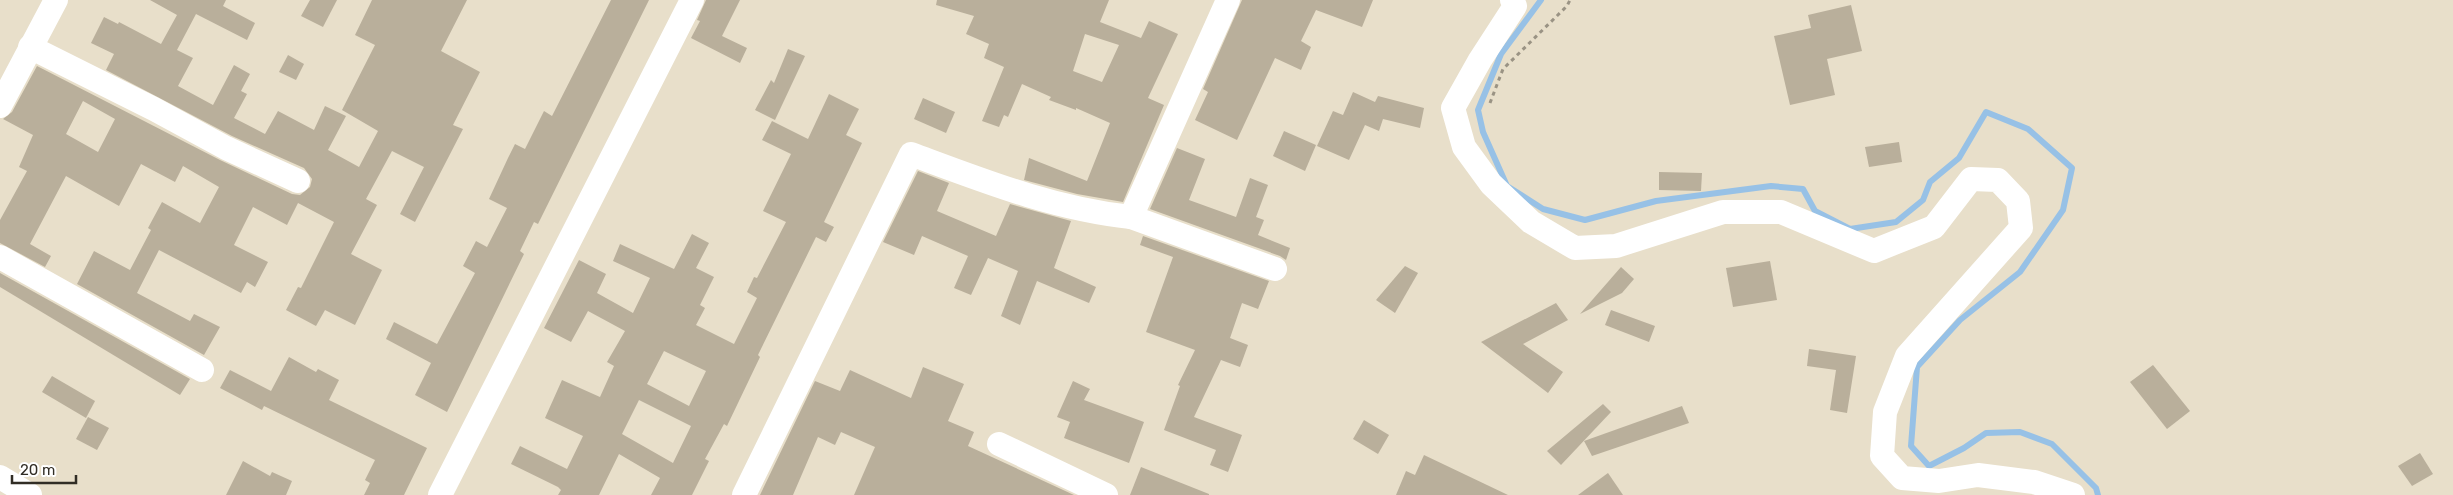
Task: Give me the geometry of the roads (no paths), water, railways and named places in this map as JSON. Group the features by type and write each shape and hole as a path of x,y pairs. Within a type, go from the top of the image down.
{"street":[{"path":"0,106 56,0"},
{"path":"440,495 692,0"},
{"path":"1131,217 1228,0"},
{"path":"1512,0 1515,6 1511,14 1480,60 1454,108 1464,148 1491,184 1531,222 1575,248 1616,246 1723,212 1781,212 1874,251 1934,227 1971,179 1998,180 2018,201 2021,228 1907,356 1885,412 1882,456 1896,487 1978,475 2034,482 2073,495"},
{"path":"30,47 154,109 226,148 298,181"},
{"path":"744,495 911,154 1047,202 1094,213 1131,217 1275,269"},
{"path":"0,257 202,370"},
{"path":"999,444 1106,495"},
{"path":"0,477 30,495"}],"waterway":[{"path":"1541,0 1501,54 1478,110 1483,132 1507,186 1543,209 1585,220 1656,201 1771,186 1803,189 1815,211 1850,229 1896,222 1923,200 1930,182 1959,158 1986,112 2028,129 2072,168 2063,210 2020,272 1960,320 1917,367 1911,446 1929,466 1964,448 1986,433 2020,432 2052,444 2096,488 2098,495"}]}
